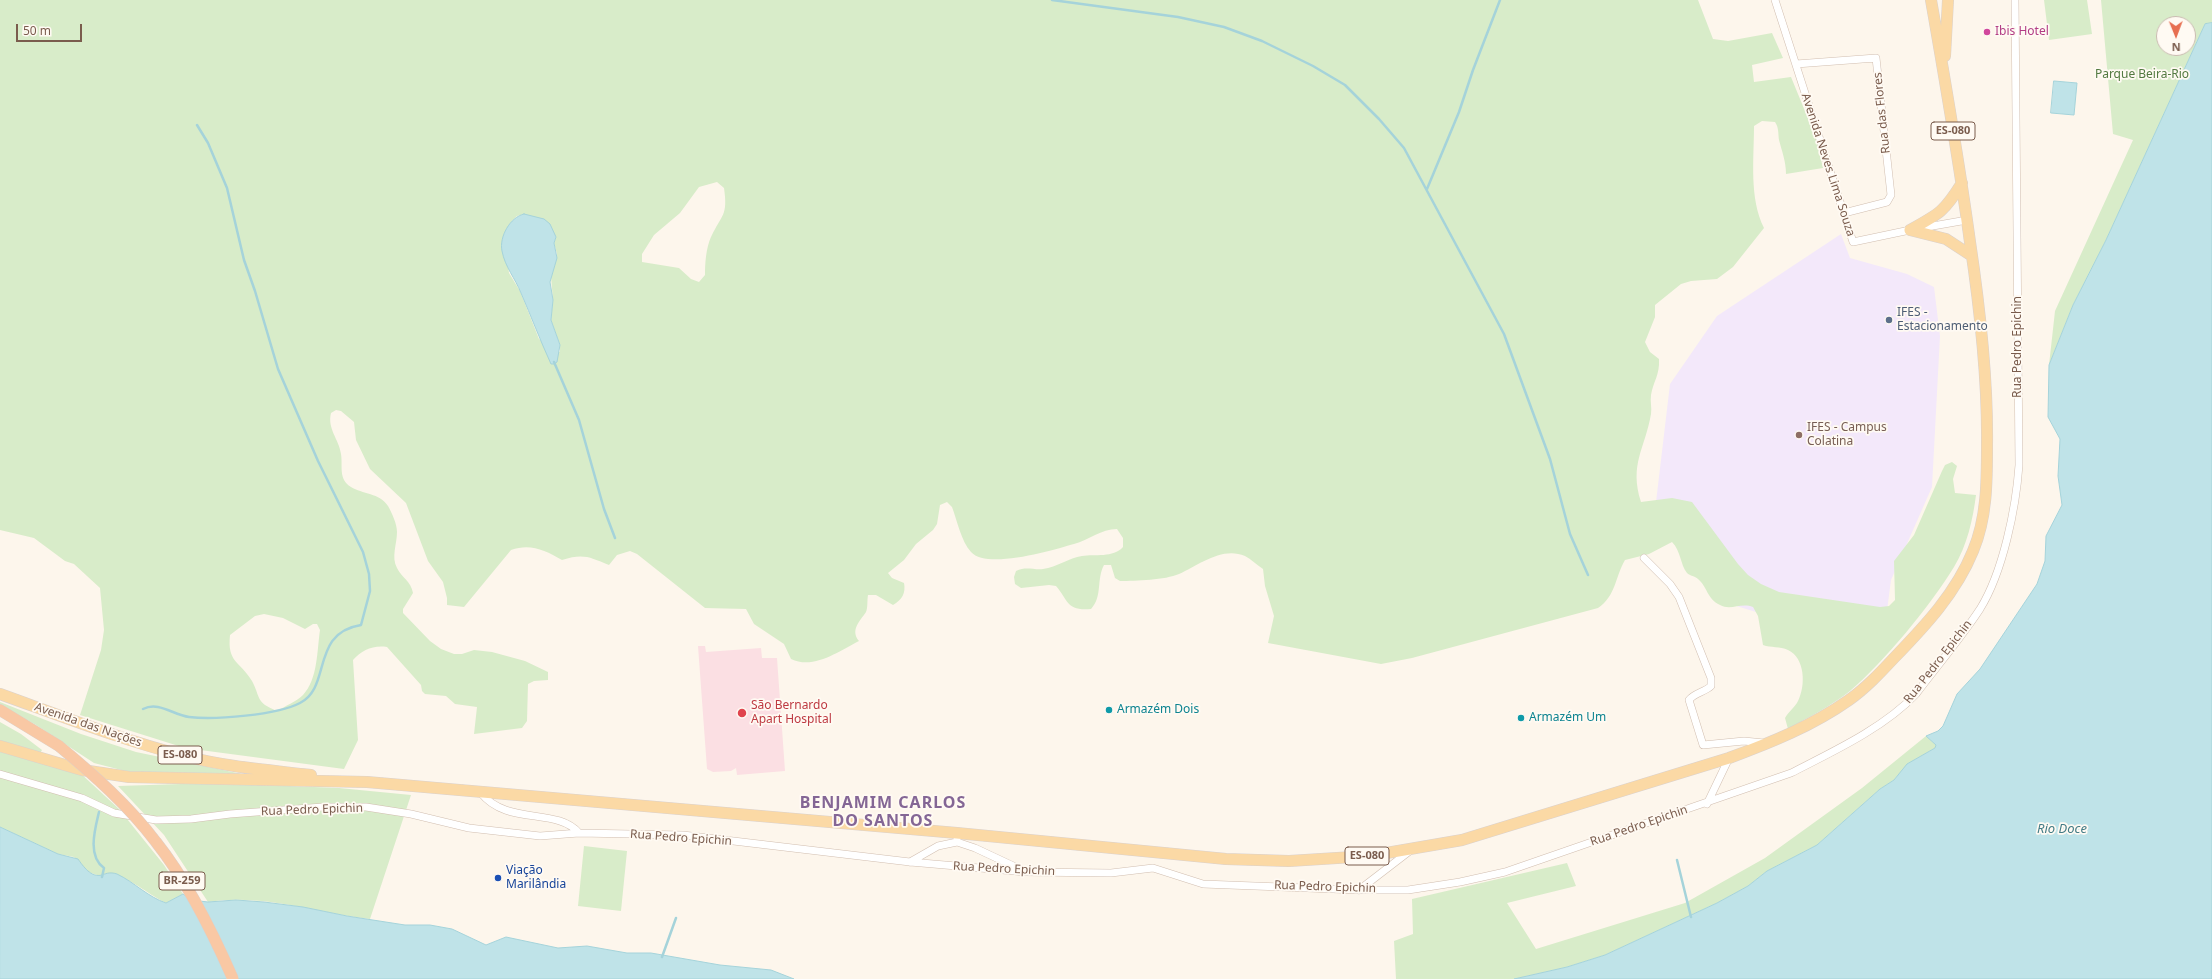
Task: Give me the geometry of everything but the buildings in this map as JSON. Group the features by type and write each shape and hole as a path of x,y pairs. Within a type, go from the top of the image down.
{"highway":[{"name":"BR-259","path":"0,710 59,746 114,794 156,842 188,892 233,979"}],"main road":[{"name":"ES-080","path":"0,746 82,770 109,775 367,782 957,837 1226,858 1289,861 1332,860 1411,850 1498,830 1729,758 1767,744 1797,731 1849,700 1876,678 1922,629 1950,593 1974,550 1984,516 1987,480 1988,411 1981,317 1962,183 1931,0"},
{"name":"ES-080","path":"1944,78 1948,0"},
{"path":"1910,230 1941,213 1962,183"},
{"path":"1910,230 1946,239 1972,256"},
{"name":"Avenida das Nações","path":"0,694 84,724 185,756 254,769 367,782"}],"street":[{"name":"Avenida Neves Lima Souza","path":"1775,0 1853,242 1967,220"},
{"name":"Rua Pedro Epichin","path":"2011,0 2014,15"},
{"name":"Rua Pedro Epichin","path":"0,774 82,798 114,813 156,820 191,819 230,814 323,807 366,807 411,814 476,829 540,836 579,833 683,835 910,862 1026,872 1111,873 1154,868 1203,884 1359,890 1408,890 1460,882 1505,872 1707,804 1791,773 1825,756 1904,707 1916,694 1980,608 1993,581 2010,527 2018,488 2019,465 2015,0"},
{"name":"Rua das Flores","path":"1796,64 1876,58 1890,195 1887,202 1844,213"},
{"path":"1644,558 1670,584 1679,598 1711,678 1711,686 1708,689 1689,700 1703,745 1744,741 1767,744"},
{"path":"1707,804 1729,758"},
{"path":"482,793 489,802 502,810 564,823 574,828 579,833"},
{"path":"910,862 957,837 1026,872"},
{"path":"1359,890 1411,850"}],"shaded area":[{"name":"IFES - Campus Colatina","path":"1841,234 1850,258 1907,274 1934,287 1940,336 1932,487 1891,580 1885,626 1795,624 1717,600 1698,521 1654,519 1670,384 1717,316"},
{"name":"São Bernardo Apart Hospital","path":"698,646 705,646 706,652 761,648 762,658 777,658 785,771 737,775 736,768 731,771 713,772 707,769"}],"green space":[{"path":"0,0 1698,0 1713,39 1728,41 1772,33 1783,58 1752,65 1754,82 1791,77 1816,138 1823,168 1786,174 1785,161 1779,140 1778,128 1775,122 1762,121 1754,126 1754,191 1759,216 1764,228 1733,267 1717,279 1691,281 1681,284 1655,305 1655,317 1645,342 1650,352 1659,359 1659,365 1651,395 1651,414 1637,467 1638,489 1641,502 1672,498 1692,502 1738,564 1748,575 1761,584 1779,592 1880,607 1889,606 1895,600 1894,561 1914,535 1945,465 1952,462 1957,466 1953,479 1955,493 1976,495 1969,532 1959,559 1920,615 1892,649 1850,691 1828,706 1788,729 1785,718 1801,695 1803,680 1801,665 1798,659 1788,650 1763,645 1758,616 1753,607 1744,605 1724,607 1712,599 1701,582 1697,578 1687,573 1677,549 1672,542 1649,554 1625,560 1612,592 1604,603 1598,608 1412,658 1381,664 1268,643 1274,616 1265,586 1263,569 1247,557 1236,554 1228,553 1219,555 1179,574 1166,578 1150,580 1120,581 1115,578 1111,565 1104,565 1100,576 1097,599 1091,609 1072,607 1056,586 1049,585 1021,588 1015,584 1014,577 1016,571 1026,568 1043,569 1087,555 1104,555 1114,553 1123,547 1123,538 1117,529 1111,529 1079,542 1036,554 1005,559 979,557 971,552 968,547 962,536 952,507 947,502 940,505 937,524 933,530 916,544 904,560 888,573 892,578 904,583 904,593 899,601 893,605 876,595 868,595 867,610 859,622 855,633 859,641 835,654 817,661 800,662 791,659 784,644 754,624 746,609 705,608 637,554 630,551 617,555 609,565 581,556 562,560 550,553 531,547 511,550 464,607 447,605 443,582 428,561 406,503 370,469 356,440 354,422 341,411 336,410 331,413 330,419 332,429 340,449 344,480 351,487 376,496 385,502 393,515 397,529 394,555 395,564 410,585 413,593 403,609 403,613 430,641 441,649 454,654 462,654 474,650 492,652 525,661 548,672 548,680 534,681 528,684 527,721 522,728 474,734 477,707 455,704 446,696 425,694 422,691 421,685 387,647 368,649 360,653 353,660 358,740 344,769 185,748 80,715 101,650 104,630 100,588 74,564 65,561 34,538 0,530","holes":["717,182 724,188 725,210 709,241 706,256 705,275 699,282 691,279 679,268 642,262 642,254 654,235 680,213 699,187","524,214 556,237 554,243 557,254 551,277 553,300 551,320 560,345 560,352 539,339 520,291 509,273 504,234 517,216","264,614 283,618 305,629 313,624 317,624 320,630 316,664 312,681 303,695 277,711 262,702 252,681 232,657 230,651 230,635 255,616"]},
{"path":"2044,0 2087,0 2092,34 2049,40"},
{"name":"Parque Beira-Rio","path":"2101,0 2212,0 2212,23 2205,24 2196,44 2196,16 2156,16 2156,56 2190,56 2106,240 2073,305 2049,365 2055,311 2133,140 2113,134"},
{"path":"0,702 81,734 136,752 242,774 129,772 94,763 36,725 0,705"},
{"path":"0,722 21,734 42,750 39,755 0,742"},
{"path":"1926,736 1936,745 1935,748 1908,764 1894,780 1880,789 1817,845 1767,871 1748,886 1717,903 1605,955 1567,967 1514,979 1396,979 1394,941 1413,934 1412,899 1567,863 1576,886 1507,903 1536,949 1685,903 1765,858 1862,788"},
{"path":"0,750 78,771 119,809 164,865 183,894 166,903 122,878 107,874 100,876 85,871 74,857 58,854 0,827"},
{"path":"212,783 339,788 411,795 370,919 269,902 228,900 208,902 164,835 118,786"},
{"path":"584,846 627,851 621,911 578,906"}],"water":[{"name":"Rio Doce","path":"2212,23 2212,979 1514,979 1567,967 1605,955 1717,903 1748,886 1767,871 1817,845 1880,789 1894,780 1907,764 1935,748 1936,745 1926,736 1938,731 1943,726 1957,694 1980,669 2037,584 2045,561 2046,536 2062,505 2058,476 2060,439 2048,417 2049,365 2073,305 2106,240 2190,56 2196,56 2196,44 2205,24"},
{"path":"2054,81 2077,83 2074,115 2051,113"},
{"path":"524,214 544,219 550,224 556,237 554,243 557,258 550,282 553,300 551,320 560,345 557,362 554,364 551,364 519,288 503,257 502,240 504,234 514,219"},
{"path":"0,827 58,854 78,859 88,871 94,875 102,875 107,873 117,874 153,897 166,903 183,894 191,900 208,902 236,900 264,902 303,907 347,916 405,925 430,925 452,929 486,945 506,937 558,948 587,946 627,953 651,953 720,965 771,970 794,979 0,979"}],"waterway":[{"path":"1052,0 1178,17 1224,27 1262,41 1313,66 1345,85 1379,119 1404,148 1504,334 1550,459 1570,534 1588,575"},
{"path":"1427,189 1459,112 1473,70 1500,0"},
{"path":"143,709 149,707 160,707 183,716 214,718 246,716 277,711 300,703 310,695 316,685 323,661 334,638 345,630 361,625 370,591 369,574 363,552 318,461 278,369 255,291 244,260 227,188 208,143 197,125"},
{"path":"554,362 579,420 604,509 615,538"},
{"path":"99,812 94,834 94,849 95,857 104,868 102,877"},
{"path":"1677,860 1691,917"},
{"path":"662,957 676,918"}],"place":[{"name":"Ibis Hotel","path":"1987,32"},
{"name":"IFES - Estacionamento","path":"1889,320"},
{"name":"IFES - Campus Colatina","path":"1799,435"},
{"name":"Armazém Dois","path":"1109,710"},
{"name":"São Bernardo Apart Hospital","path":"742,713"},
{"name":"Armazém Um","path":"1521,718"},
{"name":"Viação Marilândia","path":"498,878"}],"district":[{"name":"BENJAMIM CARLOS DO SANTOS","path":"883,812"}]}
